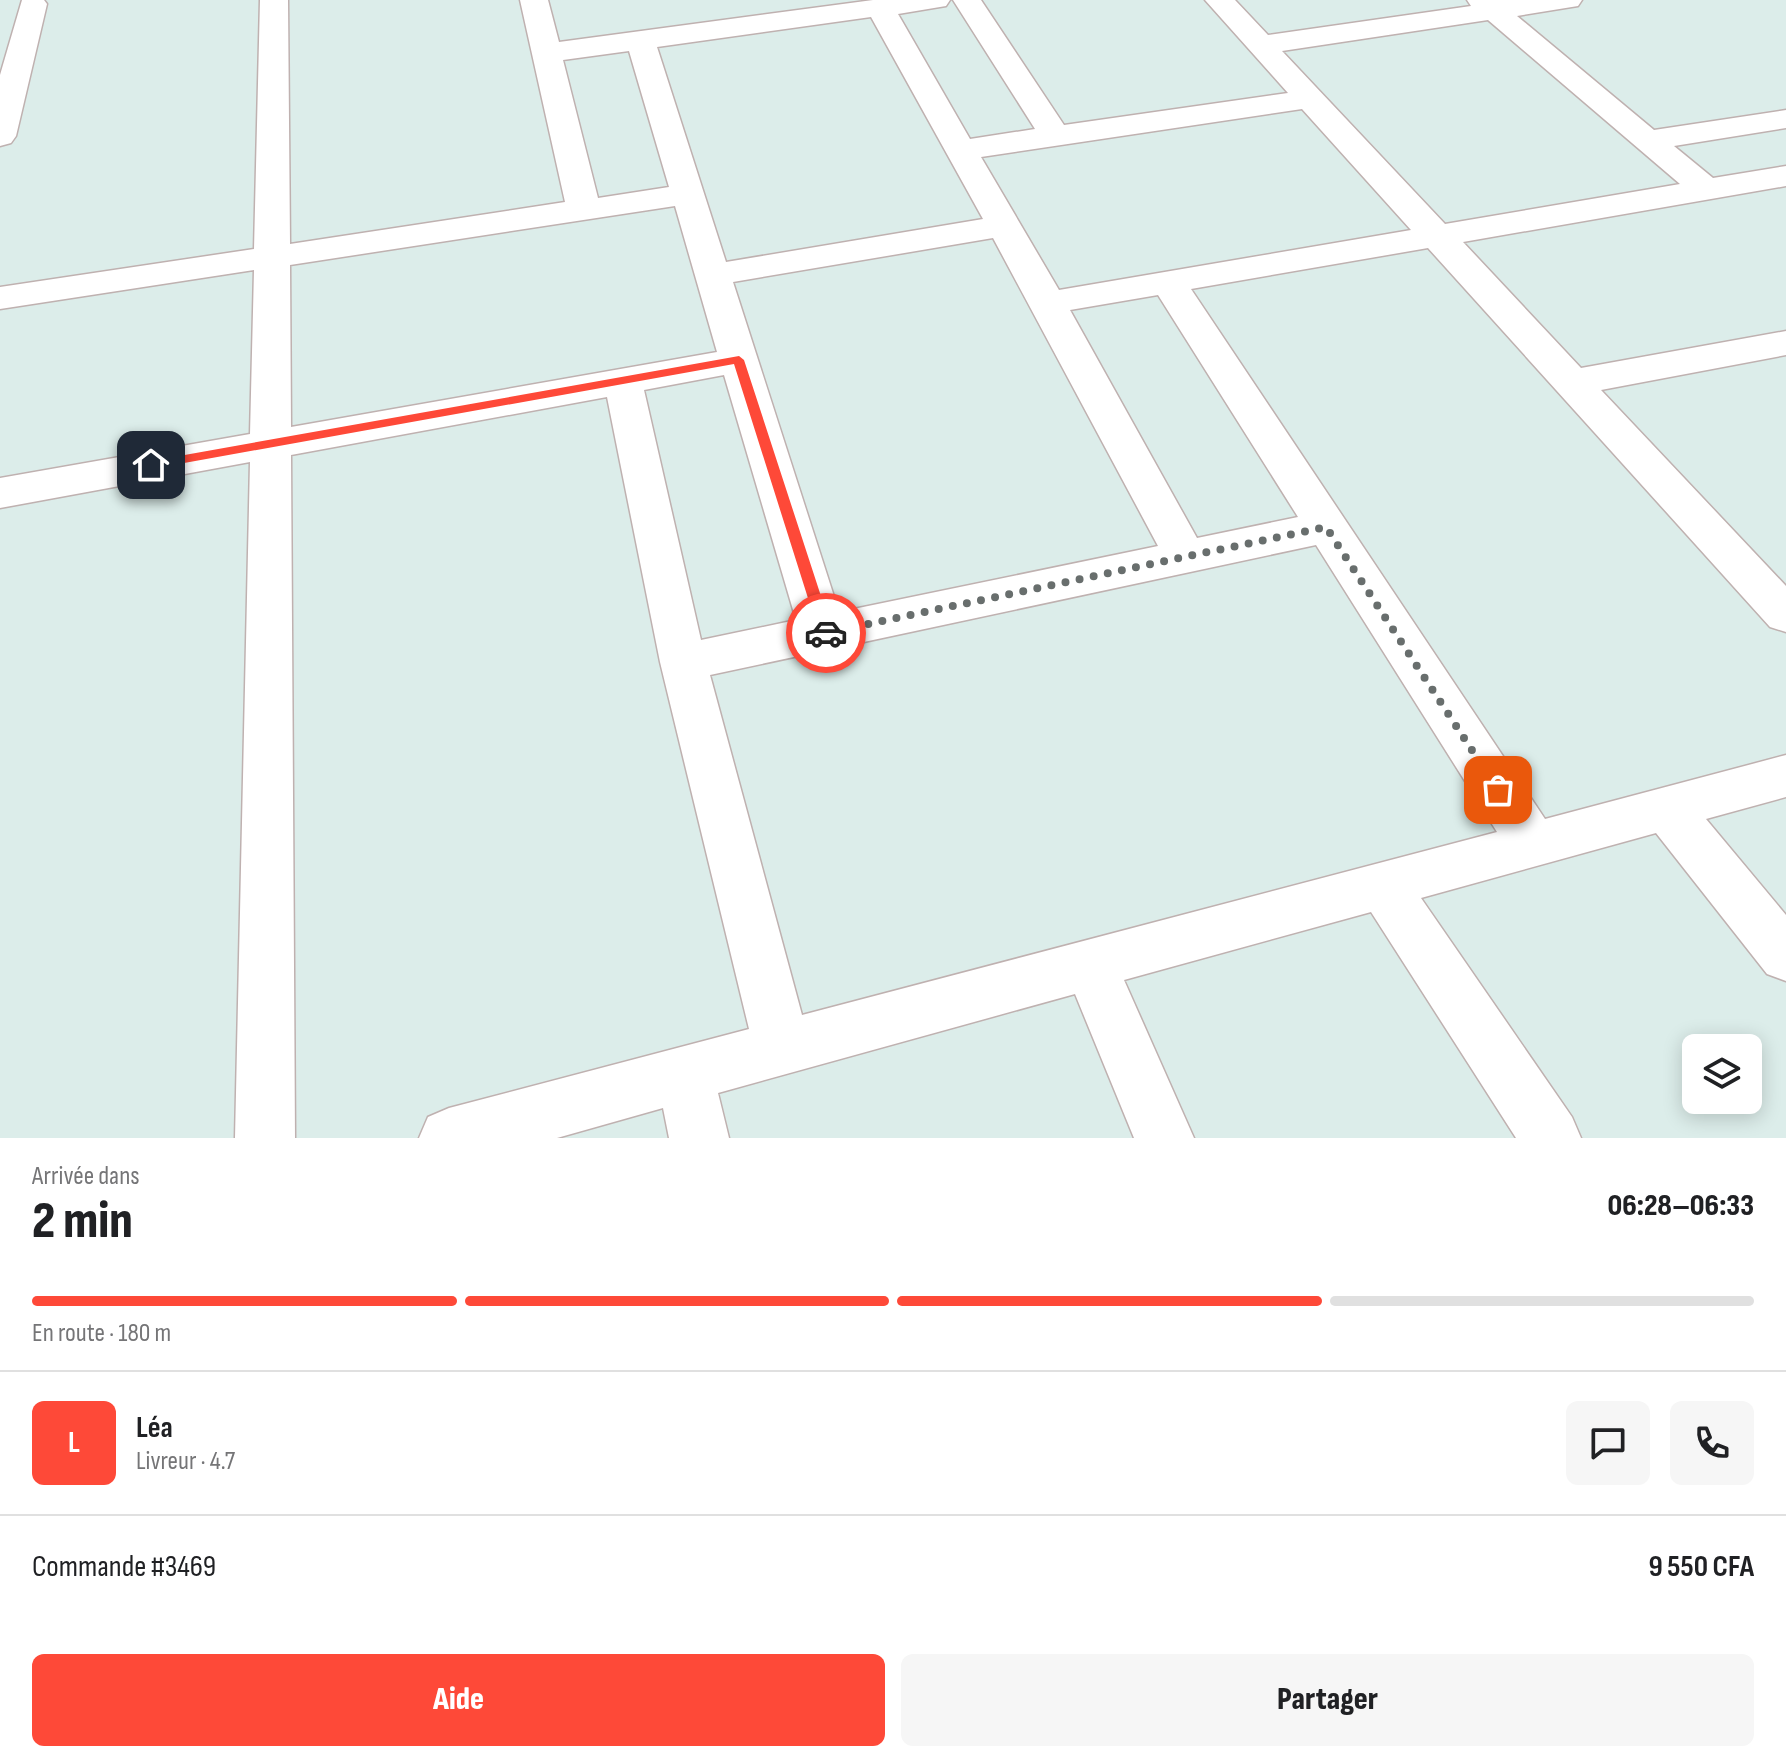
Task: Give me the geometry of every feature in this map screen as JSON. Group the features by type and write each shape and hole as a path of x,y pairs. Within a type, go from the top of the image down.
{"street":[{"path":"265,1138 274,0"},
{"path":"534,0 584,210"},
{"path":"547,53 936,0"},
{"path":"967,0 1055,136"},
{"path":"1219,0 1436,239 1574,382 1786,615"},
{"path":"1260,45 1488,5 1568,0"},
{"path":"0,8 46,2 1,128"},
{"path":"1488,5 1707,190"},
{"path":"880,8 1048,303 1185,556"},
{"path":"640,39 823,633"},
{"path":"959,150 1310,99"},
{"path":"1649,140 1783,123"},
{"path":"1048,303 1436,239 1786,176"},
{"path":"0,298 689,194"},
{"path":"712,275 1002,226"},
{"path":"1168,282 1532,843"},
{"path":"1574,382 1786,343"},
{"path":"0,493 739,360"},
{"path":"623,382 683,662 782,1047"},
{"path":"683,662 1326,527"},
{"path":"449,1138 1381,883 1668,810 1786,776"},
{"path":"1668,810 1786,956"},
{"path":"1381,883 1551,1138"},
{"path":"1090,965 1164,1138"},
{"path":"685,1075 699,1138"}],"way so far":[{"path":"826,633 1326,527 1498,790"}],"route":[{"path":"151,465 739,360 823,633 826,633"}]}
